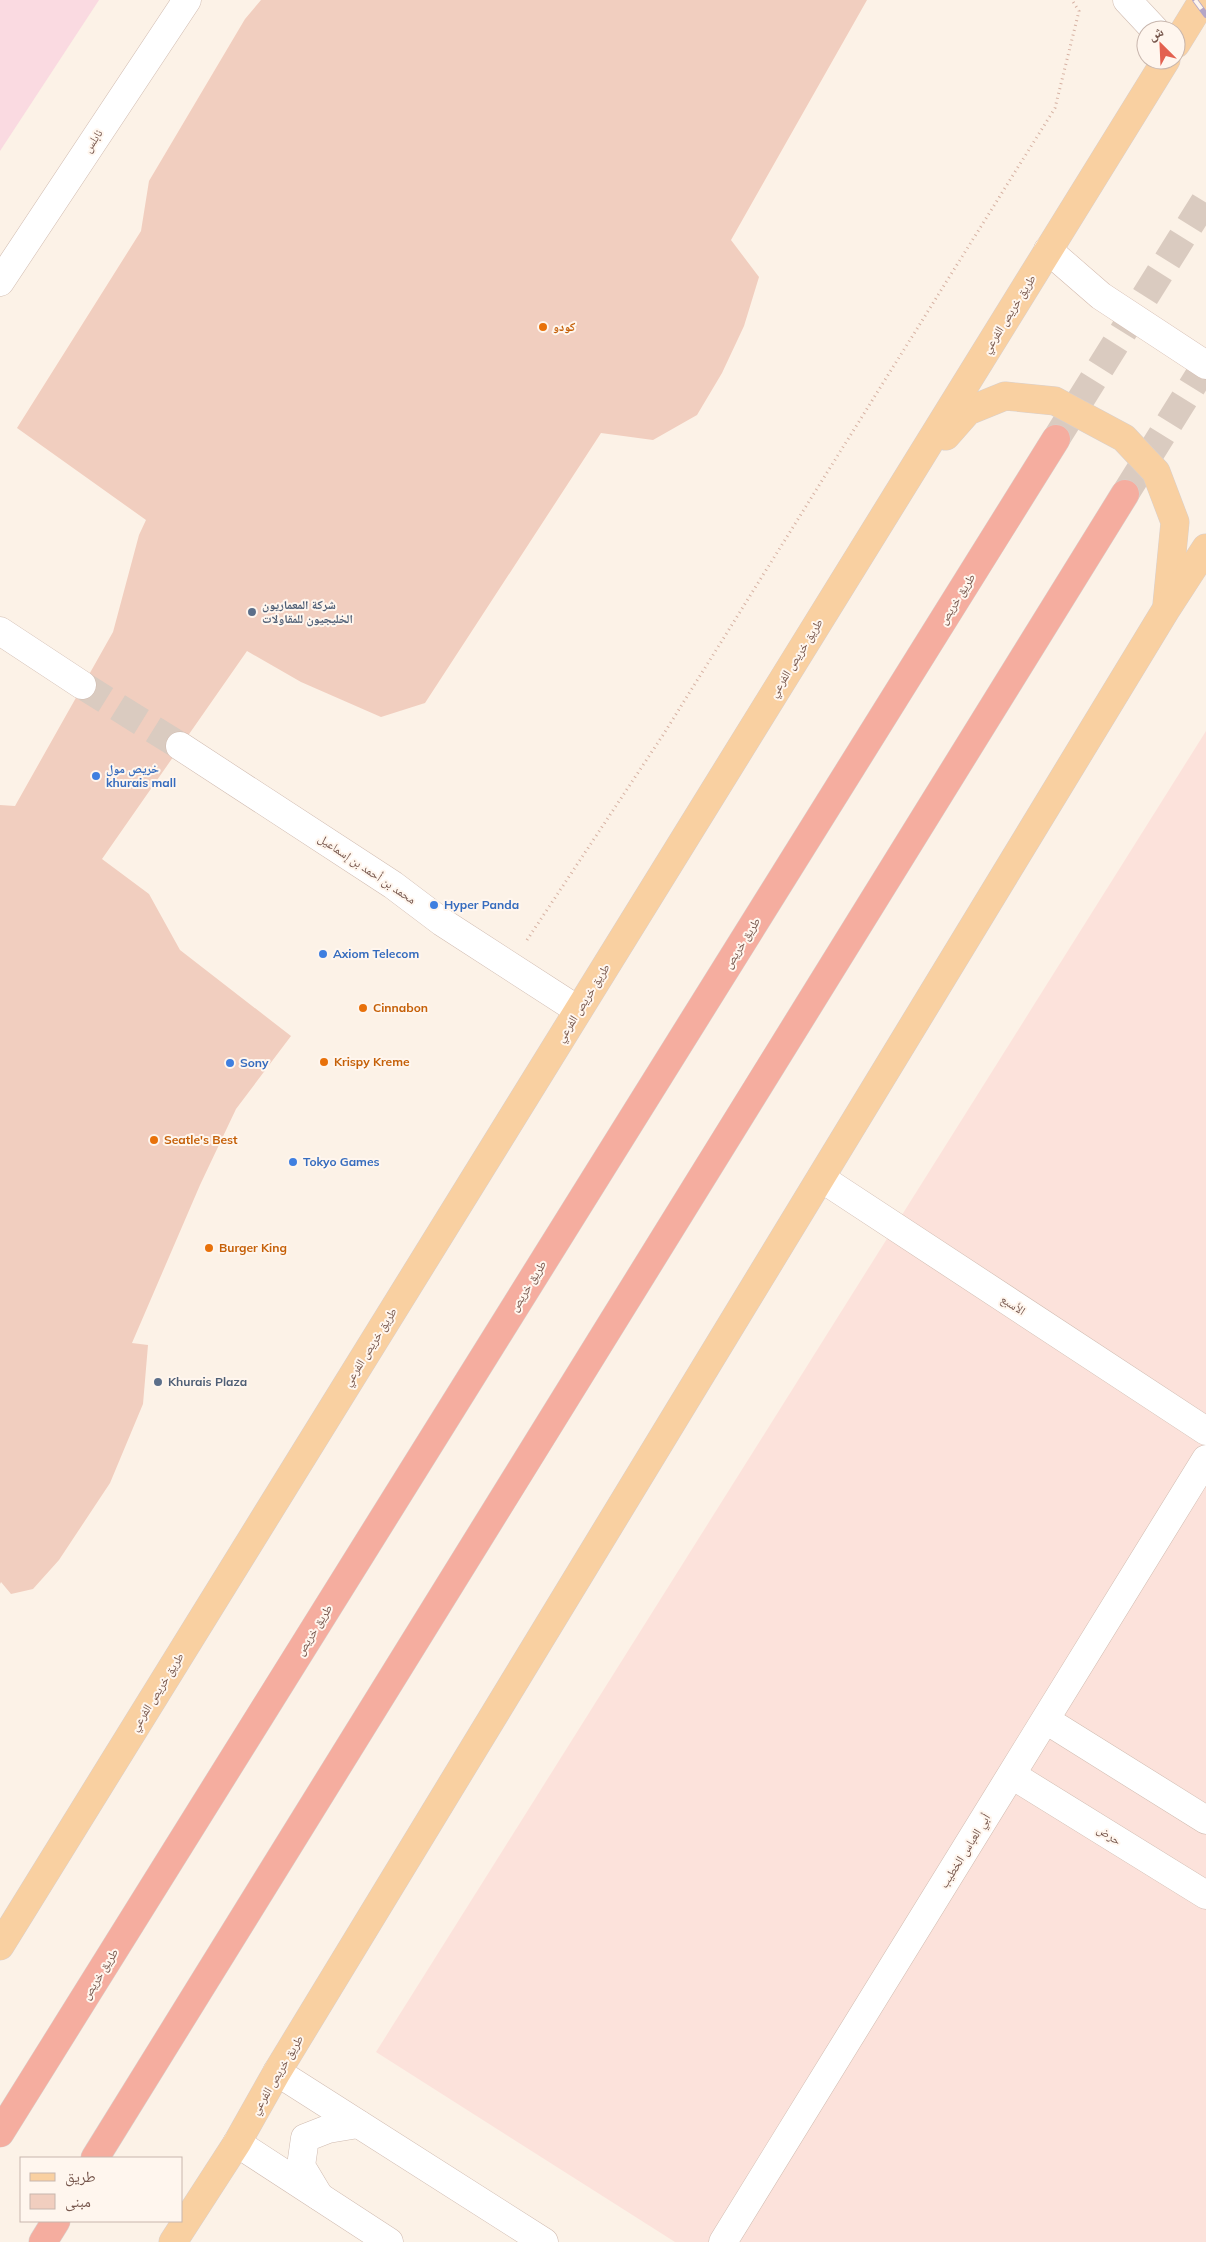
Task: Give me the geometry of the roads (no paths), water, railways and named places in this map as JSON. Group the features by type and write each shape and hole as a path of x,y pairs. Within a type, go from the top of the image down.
{"highway":[{"name":"طريق خريص","path":"0,2133 1056,439"},
{"path":"96,2157 1125,494"},
{"path":"43,2242 55,2222"}],"main road":[{"path":"1186,28 1203,0"},
{"name":"طريق خريص الفرعي","path":"0,1946 1160,70"},
{"path":"901,489 968,411 1005,396 1055,401 1124,438 1156,472 1175,522 1167,608"},
{"name":"طريق خريص الفرعي","path":"173,2242 237,2143 278,2072 1167,608 1206,548"},
{"path":"1167,608 1206,575"}],"street":[{"name":"نابلس","path":"0,282 187,0"},
{"path":"1127,0 1146,20"},
{"path":"1048,250 1101,296 1206,365"},
{"path":"0,631 82,685"},
{"name":"محمد بن أحمد بن إسماعيل","path":"180,746 393,885 442,922 578,1010"},
{"name":"الأسبع","path":"821,1178 1206,1431"},
{"name":"أبي العباس الخطيب","path":"724,2242 1206,1459"},
{"path":"1046,1720 1206,1820"},
{"name":"حرض","path":"1012,1775 1206,1895"},
{"path":"278,2072 544,2242"},
{"path":"319,2197 301,2166 305,2138 328,2129 358,2124"},
{"path":"237,2143 389,2242"}],"tunnel":[{"path":"1056,439 1206,199"},
{"path":"1125,494 1206,364"},
{"path":"82,685 180,746"}],"railway":[{"path":"1195,0 1206,15"}],"place":[{"name":"كودو","path":"543,327"},
{"name":"شركة المعماريون الخليجيون للمقاولات","path":"252,612"},
{"name":"خريص مول khurais mall","path":"96,776"},
{"name":"Hyper Panda","path":"434,905"},
{"name":"Axiom Telecom","path":"323,954"},
{"name":"Cinnabon","path":"363,1008"},
{"name":"Krispy Kreme","path":"324,1062"},
{"name":"Sony","path":"230,1063"},
{"name":"Seatle's Best","path":"154,1140"},
{"name":"Tokyo Games","path":"293,1162"},
{"name":"Burger King","path":"209,1248"},
{"name":"Khurais Plaza","path":"158,1382"}]}
